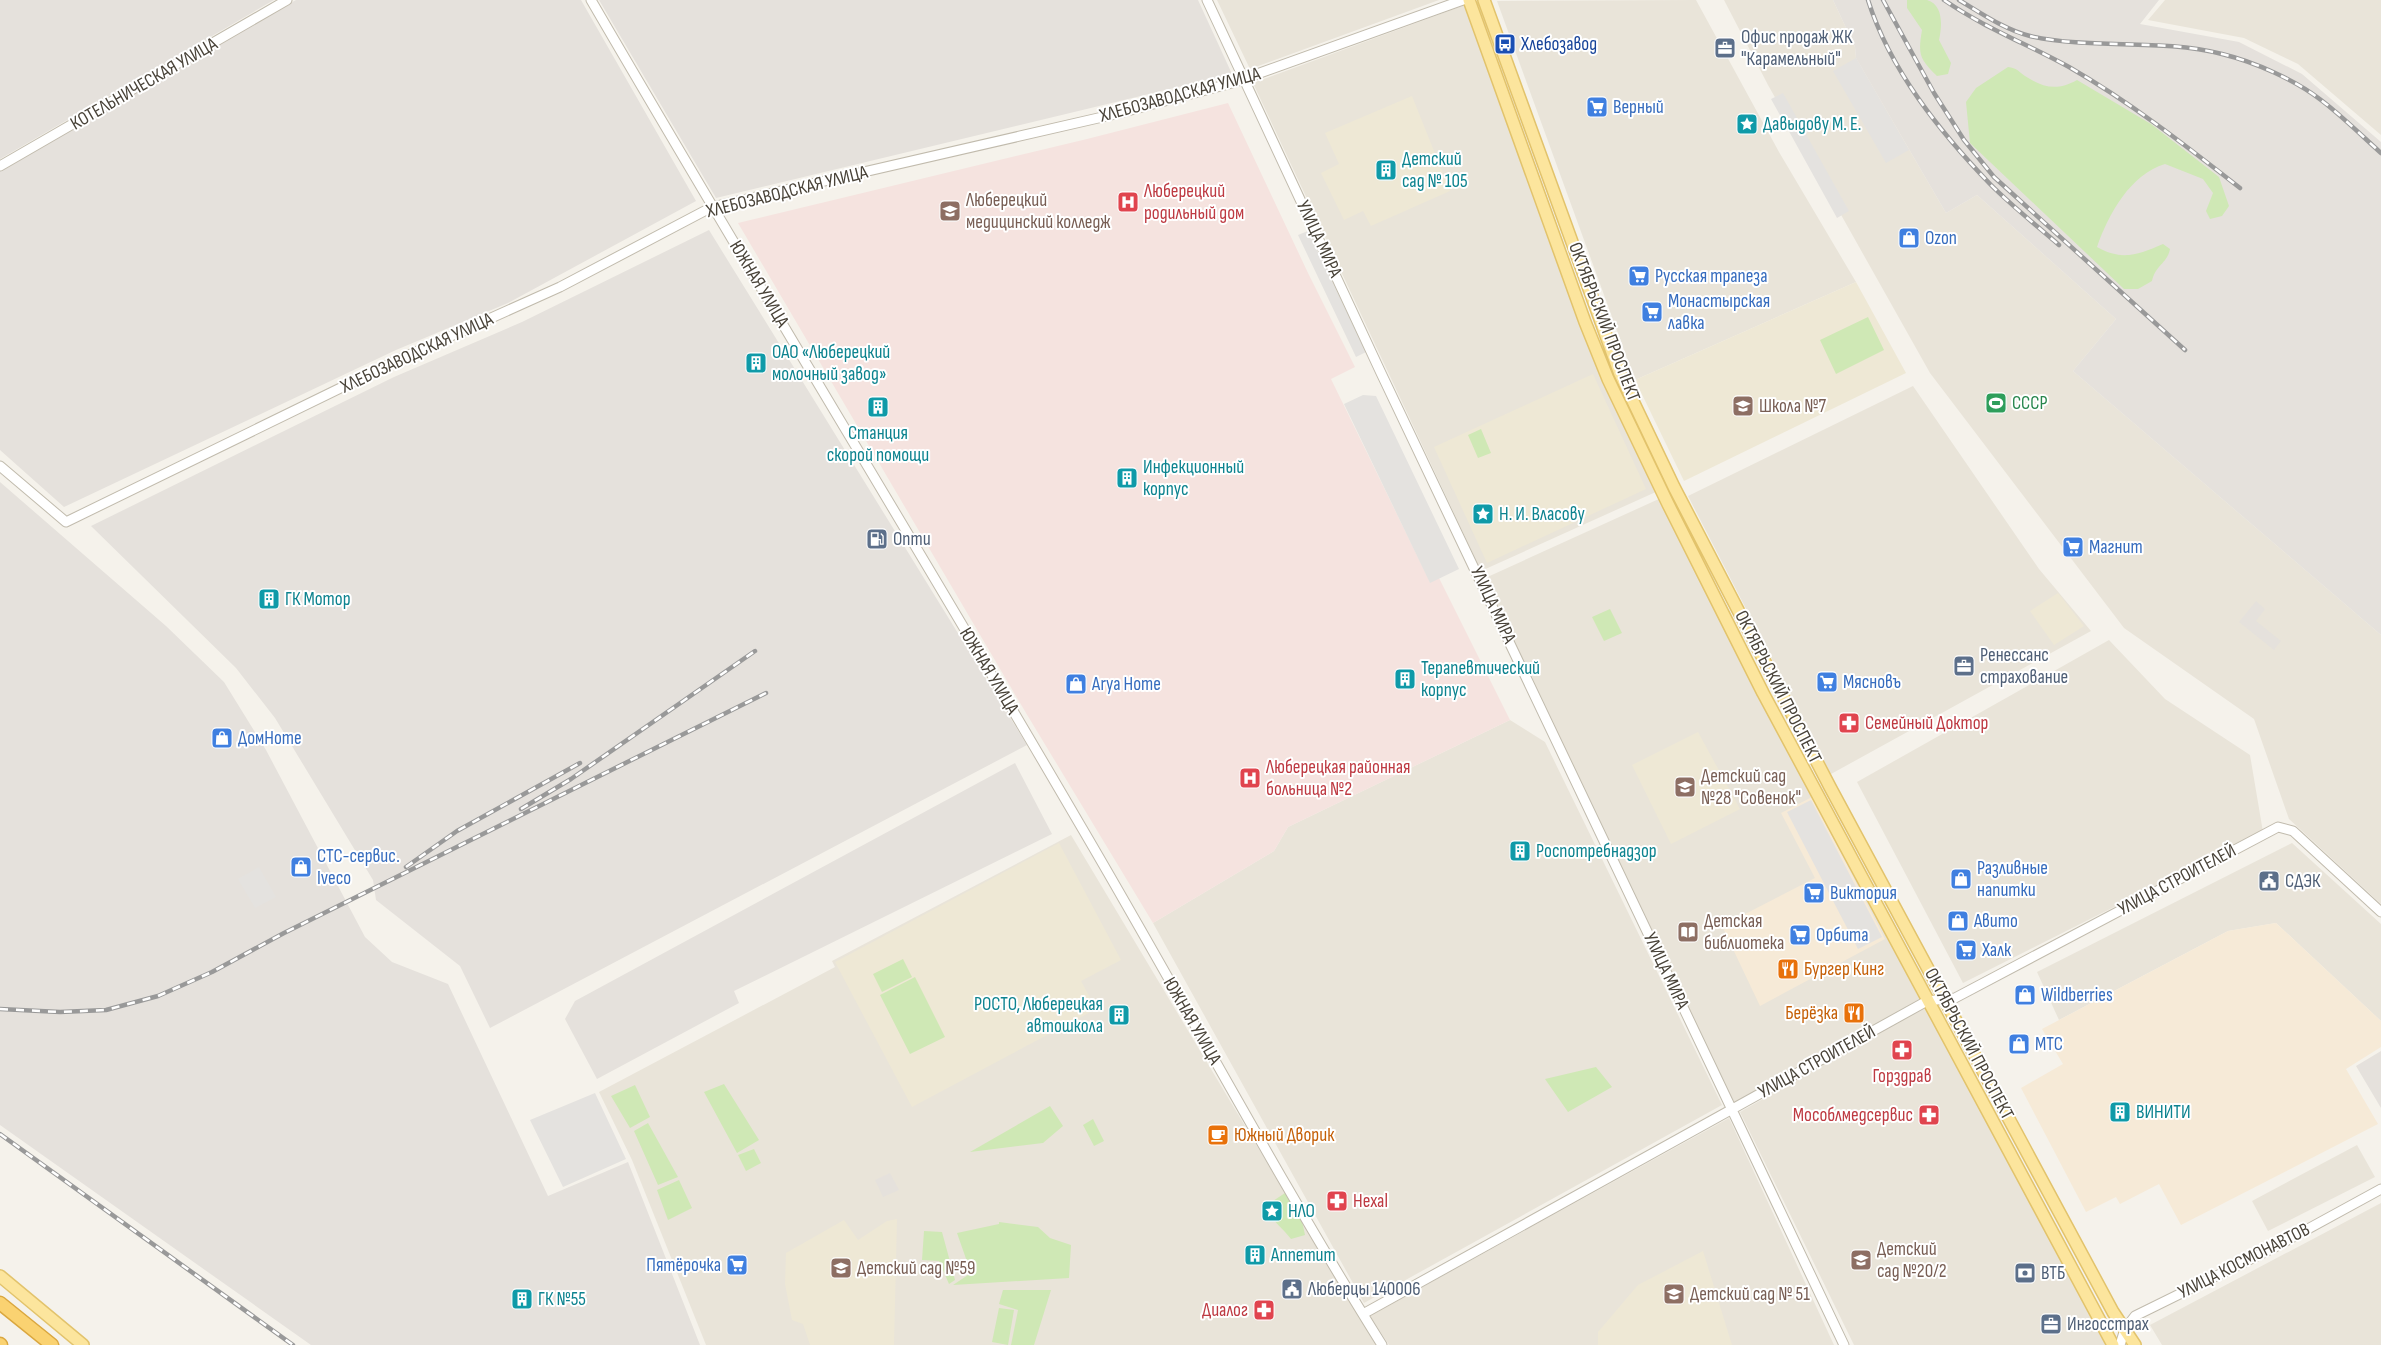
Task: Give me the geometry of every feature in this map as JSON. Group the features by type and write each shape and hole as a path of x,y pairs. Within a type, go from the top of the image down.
{"highway":[{"path":"0,1303 52,1345"}],"main road":[{"name":"ОКТЯБРЬСКИЙ ПРОСПЕКТ","path":"1469,0 1585,322 1608,379 1668,504 1763,693 2113,1345"},
{"name":"ОКТЯБРЬСКИЙ ПРОСПЕКТ","path":"1484,0 1620,374 1674,487 1944,999 2113,1312 2135,1345"},
{"path":"0,1276 82,1345"}],"street":[{"name":"КОТЕЛЬНИЧЕСКАЯ УЛИЦА","path":"0,166 287,0"},
{"name":"ЮЖНАЯ УЛИЦА","path":"590,0 1080,824 1252,1127 1382,1345"},
{"name":"УЛИЦА МИРА","path":"1207,0 1381,373 1844,1345"},
{"name":"ХЛЕБОЗАВОДСКАЯ УЛИЦА","path":"0,466 66,522 384,367 560,287 712,208 1111,115 1244,79 1464,0"},
{"name":"УЛИЦА СТРОИТЕЛЕЙ","path":"1362,1314 1927,1001 1955,998 2278,827 2293,831 2381,912"},
{"name":"УЛИЦА КОСМОНАВТОВ","path":"2120,1345 2125,1329 2135,1316 2275,1247 2381,1189"}],"shaded area":[{"path":"0,0 274,0 0,159"},
{"path":"296,0 581,0 696,201 508,303 396,350 64,507 0,450 0,171"},
{"path":"599,0 1198,0 1232,74 716,198"},
{"path":"1217,0 1439,0 1250,69"},
{"path":"1696,0 1779,152 1856,282 1635,380 1497,1"},
{"path":"1724,0 1833,0 1855,47 1856,58 1946,213 1977,195 2116,319 2073,371 2381,635 2381,904 2289,819 2254,719 2124,628 1930,373 1768,85"},
{"path":"1833,0 2159,0 2140,24 2239,42 2302,74 2381,142 2381,635 2073,371 2116,319 1977,195 1946,213 1856,58 1855,47"},
{"path":"2165,0 2381,0 2381,135 2298,64 2244,38 2148,20"},
{"path":"1465,5 1602,377 1658,491 1481,571 1253,83"},
{"path":"1856,58 1909,150 1886,163 1833,71"},
{"path":"1783,93 1849,211 1837,218 1771,99"},
{"path":"1412,96 1450,191 1371,226 1363,211 1344,220 1321,173 1339,164 1325,133"},
{"path":"1228,103 1308,273 1355,367 1331,379 1430,582 1439,578 1510,720 1288,827 1274,851 1153,923 1026,713 738,223"},
{"path":"709,230 1027,745 490,1028 460,966 376,900 373,880 275,718 236,668 91,526 394,377 522,322"},
{"path":"1308,231 1366,352 1356,357 1298,235"},
{"name":"Школа №7","path":"1856,282 1906,373 1684,481 1635,380"},
{"path":"1593,374 1646,489 1487,563 1434,447"},
{"path":"1913,386 2039,569 2091,631 1831,774 1688,496"},
{"path":"1363,395 1376,396 1459,569 1430,583 1344,404"},
{"path":"0,482 166,626 224,682 266,750 365,937 392,962 448,984 548,1196 628,1162 700,1345 311,1345 0,1125"},
{"path":"1661,498 1920,1000 1734,1103 1483,579"},
{"path":"2058,593 2084,626 2054,645 2030,611"},
{"path":"2256,601 2265,609 2256,621 2281,641 2274,650 2239,622"},
{"path":"2109,640 2165,699 2250,755 2263,832 1963,983 1857,782"},
{"path":"1510,720 1545,742 1722,1105 1364,1303 1153,923 1274,851 1288,827"},
{"name":"Детский сад №28 \"Совенок\"","path":"1698,732 1740,809 1671,844 1632,765"},
{"path":"1015,763 1052,834 734,991 739,1003 597,1079 565,1019 575,1001"},
{"path":"1812,797 1885,939 1760,1006 1722,926 1815,878 1781,813"},
{"path":"1811,800 1882,937 1858,949 1787,812"},
{"path":"1071,835 1376,1345 706,1345 632,1160 599,1092 835,967 832,961"},
{"path":"1059,843 1121,960 1081,981 1096,1009 912,1107 835,962"},
{"path":"2292,843 2381,924 2381,1021 2276,923 2228,931 2059,1020 2037,972"},
{"path":"259,867 276,897 255,908 238,879"},
{"path":"2276,923 2381,1021 2381,1047 2346,1069 2378,1124 2181,1225 2159,1184 2120,1204 2116,1197 2086,1212 2021,1088 2063,1064 2042,1029 2228,931"},
{"path":"1925,1007 2109,1345 1854,1345 1740,1112"},
{"path":"2381,1051 2381,1108 2356,1066"},
{"path":"595,1093 626,1159 563,1187 530,1120"},
{"path":"1729,1118 1834,1345 1389,1345 1370,1316"},
{"path":"2357,1145 2375,1177 2268,1231 2252,1201"},
{"path":"890,1173 899,1190 883,1197 875,1180"},
{"path":"2381,1203 2381,1345 2162,1345 2150,1325"},
{"name":"Детский сад №59","path":"897,1219 894,1345 810,1345 803,1324 792,1320 785,1284 786,1253 844,1220 858,1240 887,1221"},
{"name":"Детский сад № 51","path":"1703,1251 1732,1345 1598,1345 1598,1332 1638,1285"}],"green space":[{"path":"1907,0 1927,0 1933,3 1939,11 1941,29 1939,40 1951,63 1948,74 1937,76 1923,60 1920,51 1922,30 1907,8"},
{"path":"2008,67 2015,69 2038,83 2051,87 2063,86 2077,80 2151,124 2219,177 2229,206 2222,216 2210,219 2206,211 2213,193 2203,179 2165,164 2141,177 2122,197 2108,221 2097,247 2122,255 2146,251 2163,244 2170,249 2169,254 2156,271 2152,281 2138,289 2124,289 1970,143 1966,102 1976,88"},
{"path":"1868,317 1884,350 1836,374 1820,340"},
{"path":"1481,429 1491,453 1478,458 1468,435"},
{"path":"1610,609 1622,633 1604,641 1592,617"},
{"path":"903,959 912,977 882,992 873,974"},
{"path":"915,977 945,1037 910,1054 880,995"},
{"path":"1596,1067 1612,1087 1568,1112 1545,1079"},
{"path":"724,1084 759,1140 737,1153 704,1092"},
{"path":"635,1085 650,1117 630,1128 611,1096"},
{"path":"1050,1106 1063,1126 1043,1143 970,1152"},
{"path":"1093,1119 1104,1141 1094,1146 1083,1125"},
{"path":"648,1123 678,1177 658,1185 634,1131"},
{"path":"754,1149 761,1163 746,1171 738,1155"},
{"path":"679,1180 692,1208 668,1220 657,1190"},
{"path":"1285,1193 1302,1221 1305,1235 1291,1239 1271,1216 1267,1205"},
{"path":"999,1222 1038,1227 1050,1238 1071,1245 1069,1278 953,1285 971,1273 957,1233 999,1224"},
{"path":"924,1231 942,1232 955,1280 949,1284 939,1261 922,1260"},
{"path":"1003,1290 1051,1290 1034,1345 1011,1345 1018,1310 999,1304"},
{"path":"999,1308 1014,1310 1008,1345 992,1342"}],"railway":[{"path":"1868,0 1889,51 1935,122 1991,185 2059,245"},
{"path":"1883,0 1934,93 1964,140 1994,177 2185,350"},
{"path":"1944,0 1974,19 2092,80 2157,124 2240,188"},
{"path":"1959,0 2002,25 2030,36 2078,42 2174,46 2222,54 2248,62 2274,72 2311,93 2336,112 2381,153"},
{"path":"521,809 571,779 755,651"},
{"path":"0,1009 60,1012 106,1010 158,996 212,972 284,933 766,693"},
{"path":"406,867 457,831 580,763"},
{"path":"0,1134 293,1345"}],"place":[{"name":"Хлебозавод","path":"1505,44"},
{"name":"Офис продаж ЖК \"Карамельный\"","path":"1725,48"},
{"name":"Верный","path":"1597,107"},
{"name":"Давыдову М. Е.","path":"1747,124"},
{"name":"Детский сад № 105","path":"1386,170"},
{"name":"Люберецкий родильный дом","path":"1128,202"},
{"name":"Люберецкий медицинский колледж","path":"950,211"},
{"name":"Ozon","path":"1909,238"},
{"name":"Русская трапеза","path":"1639,276"},
{"name":"Монастырская лавка","path":"1652,312"},
{"name":"ОАО «Люберецкий молочный завод»","path":"756,363"},
{"name":"СССР","path":"1996,403"},
{"name":"Школа №7","path":"1743,406"},
{"name":"Станция скорой помощи","path":"878,407"},
{"name":"Инфекционный корпус","path":"1127,478"},
{"name":"Н. И. Власову","path":"1483,514"},
{"name":"Опти","path":"877,539"},
{"name":"Магнит","path":"2073,547"},
{"name":"ГК Мотор","path":"269,599"},
{"name":"Ренессанс страхование","path":"1964,666"},
{"name":"Терапевтический корпус","path":"1405,679"},
{"name":"Мясновъ","path":"1827,682"},
{"name":"Arya Home","path":"1076,684"},
{"name":"Семейный Доктор","path":"1849,723"},
{"name":"ДомHome","path":"222,738"},
{"name":"Люберецкая районная больница №2","path":"1250,778"},
{"name":"Детский сад №28 \"Совенок\"","path":"1685,787"},
{"name":"Роспотребнадзор","path":"1520,851"},
{"name":"СТС-сервис. Iveco","path":"301,867"},
{"name":"Разливные напитки","path":"1961,879"},
{"name":"СДЭК","path":"2269,881"},
{"name":"Виктория","path":"1814,893"},
{"name":"Авито","path":"1958,921"},
{"name":"Детская библиотека","path":"1688,932"},
{"name":"Орбита","path":"1800,935"},
{"name":"Халк","path":"1966,950"},
{"name":"Бургер Кинг","path":"1788,969"},
{"name":"Wildberries","path":"2025,995"},
{"name":"Берёзка","path":"1854,1013"},
{"name":"РОСТО, Люберецкая автошкола","path":"1119,1015"},
{"name":"МТС","path":"2019,1044"},
{"name":"Горздрав","path":"1902,1050"},
{"name":"ВИНИТИ","path":"2120,1112"},
{"name":"Мособлмедсервис","path":"1929,1115"},
{"name":"Южный Дворик","path":"1218,1135"},
{"name":"Hexal","path":"1337,1201"},
{"name":"НЛО","path":"1272,1211"},
{"name":"Аппетит","path":"1255,1255"},
{"name":"Детский сад №20/2","path":"1861,1260"},
{"name":"Пятёрочка","path":"737,1265"},
{"name":"Детский сад №59","path":"841,1268"},
{"name":"ВТБ","path":"2025,1273"},
{"name":"Люберцы 140006","path":"1292,1289"},
{"name":"Детский сад № 51","path":"1674,1294"},
{"name":"ГК №55","path":"522,1299"},
{"name":"Диалог","path":"1264,1310"},
{"name":"Ингосстрах","path":"2051,1324"}]}
